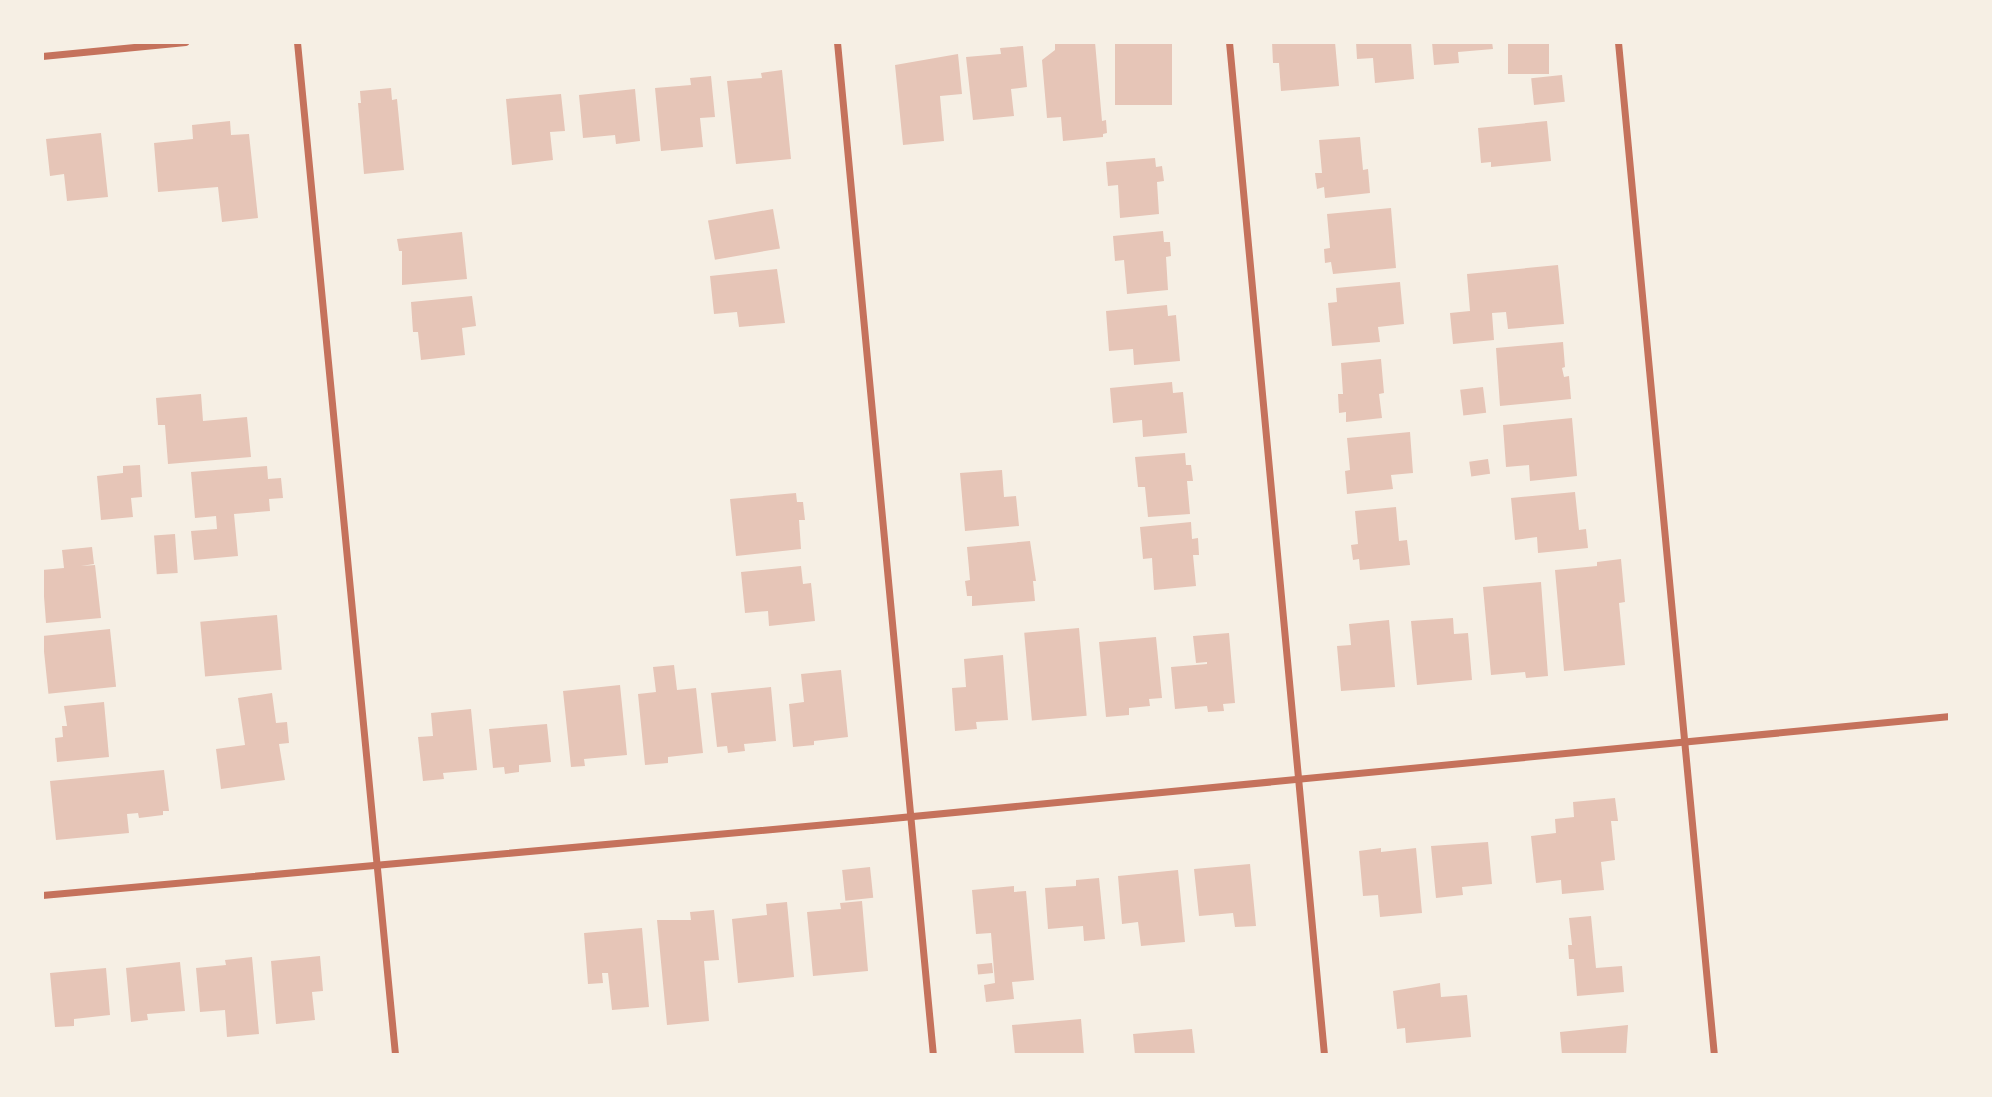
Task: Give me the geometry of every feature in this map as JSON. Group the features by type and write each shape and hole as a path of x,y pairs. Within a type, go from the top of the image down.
{"street":[{"path":"42,56 185,42"},
{"path":"297,42 347,581 379,865 395,1055"},
{"path":"837,42 933,1055"},
{"path":"1229,42 1324,1055"},
{"path":"1618,42 1714,1055"},
{"path":"42,895 1683,744 1950,716"}],"building":[{"path":"1055,42 1095,42 1102,121 1106,120 1107,133 1103,134 1103,137 1063,141 1061,117 1047,118 1042,60 1055,50"},
{"path":"1115,42 1172,42 1172,105 1115,105"},
{"path":"1272,42 1335,42 1339,86 1281,91 1279,63 1273,63"},
{"path":"1356,42 1411,42 1414,79 1375,83 1373,58 1357,59"},
{"path":"1432,42 1492,42 1493,49 1458,52 1459,63 1434,65"},
{"path":"1508,42 1549,42 1549,74 1508,74"},
{"path":"1023,46 1027,87 1011,89 1014,116 973,120 966,57 1001,54 1000,48"},
{"path":"958,54 962,94 940,96 944,141 903,145 895,65"},
{"path":"782,70 791,159 736,164 727,81 762,78 761,73"},
{"path":"1562,75 1565,102 1534,105 1531,78"},
{"path":"711,76 715,117 700,118 703,147 661,151 655,88 691,85 690,78"},
{"path":"391,88 392,100 397,99 404,170 364,174 358,103 361,103 360,91"},
{"path":"635,89 640,141 616,144 615,135 583,138 579,95"},
{"path":"561,94 565,131 550,132 553,160 512,165 506,99"},
{"path":"230,121 231,135 249,134 258,218 222,222 218,187 158,192 154,143 193,139 192,125"},
{"path":"1547,121 1551,161 1491,167 1491,162 1481,163 1478,128"},
{"path":"101,133 108,197 67,201 64,174 50,176 46,139"},
{"path":"1360,137 1363,170 1368,169 1370,193 1325,198 1324,187 1317,189 1315,173 1322,173 1319,140"},
{"path":"1155,158 1156,167 1162,166 1164,181 1157,182 1159,214 1120,218 1118,185 1108,186 1106,162"},
{"path":"1391,208 1396,268 1333,274 1331,262 1325,263 1324,249 1330,248 1327,214"},
{"path":"773,209 780,248 715,260 708,220"},
{"path":"1163,231 1164,242 1170,242 1171,256 1166,257 1168,290 1127,294 1124,260 1115,261 1113,236"},
{"path":"462,232 467,279 402,285 402,251 399,251 397,239"},
{"path":"1558,265 1564,324 1508,329 1506,312 1492,313 1494,340 1453,344 1450,313 1470,311 1467,274"},
{"path":"777,269 785,323 739,327 737,312 714,314 710,276"},
{"path":"1400,282 1404,324 1378,327 1380,342 1332,346 1328,303 1337,302 1336,288"},
{"path":"472,296 476,326 462,328 465,355 421,360 418,332 413,332 411,302"},
{"path":"1167,305 1168,316 1176,315 1180,361 1134,365 1133,349 1109,351 1106,311"},
{"path":"1563,342 1565,367 1562,368 1564,377 1569,376 1571,399 1500,406 1496,348"},
{"path":"1381,359 1384,393 1379,394 1382,418 1346,422 1346,412 1339,413 1338,394 1343,394 1341,363"},
{"path":"1172,382 1173,393 1183,392 1187,433 1143,437 1142,420 1113,423 1110,388"},
{"path":"1483,387 1486,413 1463,416 1460,390"},
{"path":"201,394 203,421 247,417 251,457 168,464 165,425 158,425 156,398"},
{"path":"1572,418 1577,476 1530,481 1529,465 1506,467 1503,425"},
{"path":"1410,432 1413,473 1391,475 1393,489 1347,494 1345,471 1350,470 1347,438"},
{"path":"1185,453 1186,465 1191,465 1193,481 1187,481 1190,514 1148,517 1145,487 1138,487 1135,457"},
{"path":"1488,459 1490,474 1471,476 1469,462"},
{"path":"140,465 142,497 131,498 133,517 101,520 97,476 123,473 123,466"},
{"path":"267,466 268,479 281,478 283,498 269,499 270,511 234,514 238,556 194,560 191,531 217,529 216,516 195,518 191,472"},
{"path":"1002,470 1004,497 1016,496 1019,526 965,531 960,473"},
{"path":"1575,492 1579,530 1586,529 1588,548 1538,553 1537,537 1515,540 1511,498"},
{"path":"796,493 797,502 803,502 805,520 799,520 801,549 736,556 730,499"},
{"path":"1396,507 1399,541 1407,540 1410,565 1360,570 1359,559 1353,560 1351,545 1358,544 1355,511"},
{"path":"1191,522 1192,539 1198,538 1199,555 1193,555 1196,586 1154,590 1152,558 1143,559 1140,527"},
{"path":"175,534 178,573 157,574 154,535"},
{"path":"1030,541 1036,581 1033,581 1035,601 972,606 972,596 967,596 965,581 970,580 967,547"},
{"path":"92,547 94,564 81,566 95,565 101,618 46,623 42,570 64,568 62,550"},
{"path":"1621,559 1625,602 1619,603 1625,665 1564,671 1555,570 1597,566 1597,562"},
{"path":"801,566 803,584 811,583 815,621 769,626 768,611 745,613 741,572"},
{"path":"1541,582 1548,676 1526,678 1525,672 1491,675 1483,587"},
{"path":"277,615 282,670 205,677 200,622"},
{"path":"1453,618 1454,634 1468,633 1472,680 1417,685 1411,621"},
{"path":"1389,620 1395,687 1341,691 1337,646 1351,645 1349,624"},
{"path":"1079,628 1087,716 1032,720 1024,633"},
{"path":"110,629 116,687 48,694 42,636"},
{"path":"1229,633 1235,703 1223,704 1224,711 1208,712 1207,706 1175,709 1171,667 1207,664 1196,663 1193,636"},
{"path":"1156,637 1162,698 1149,699 1150,706 1129,708 1129,715 1106,717 1099,642"},
{"path":"1003,655 1008,720 976,722 977,729 955,731 952,688 966,687 964,659"},
{"path":"674,665 677,690 696,688 703,753 668,757 668,763 645,765 638,694 656,692 653,667"},
{"path":"841,670 848,737 814,741 814,745 793,747 789,704 804,702 801,674"},
{"path":"620,685 627,755 584,759 585,766 571,767 563,691"},
{"path":"771,687 776,741 744,744 745,751 728,753 727,746 717,747 711,693"},
{"path":"272,693 276,723 287,722 289,743 279,744 285,780 221,789 216,749 245,745 238,698"},
{"path":"104,702 109,757 57,762 55,738 63,737 62,726 67,726 64,706"},
{"path":"471,709 477,770 443,773 444,779 423,781 418,737 433,736 431,713"},
{"path":"547,724 551,762 519,765 519,772 505,774 504,767 493,768 489,729"},
{"path":"164,770 169,811 163,811 163,815 139,818 138,813 127,814 129,833 56,840 50,781"},
{"path":"1615,798 1618,821 1611,821 1615,860 1601,862 1604,890 1562,894 1561,880 1536,883 1531,836 1556,833 1555,819 1574,817 1573,802"},
{"path":"1488,842 1492,884 1462,887 1463,895 1436,898 1431,846"},
{"path":"1381,848 1381,852 1416,848 1422,913 1380,917 1378,895 1363,896 1359,851"},
{"path":"1250,864 1256,926 1235,927 1233,913 1199,916 1194,869"},
{"path":"870,867 873,898 845,901 842,870"},
{"path":"1178,870 1185,942 1141,946 1138,922 1122,924 1118,876"},
{"path":"1099,878 1105,939 1084,941 1083,926 1048,929 1045,888 1076,886 1076,880"},
{"path":"1014,886 1014,892 1026,891 1034,980 1012,982 1014,999 986,1002 984,985 995,983 991,933 976,934 972,890"},
{"path":"862,901 868,971 813,976 807,912 841,909 840,903"},
{"path":"787,902 794,977 738,983 732,919 767,915 766,904"},
{"path":"714,910 719,960 704,961 709,1021 667,1025 657,920 691,920 690,912"},
{"path":"1591,916 1596,968 1622,966 1624,992 1577,996 1574,959 1569,959 1568,945 1572,945 1569,918"},
{"path":"642,928 649,1007 612,1010 608,973 602,973 603,983 588,984 584,933"},
{"path":"320,956 323,991 312,992 315,1020 276,1024 271,961"},
{"path":"252,957 259,1034 227,1037 225,1010 200,1012 196,968 226,965 225,960"},
{"path":"180,962 185,1011 147,1014 148,1020 131,1022 126,968"},
{"path":"992,963 993,973 978,975 977,965"},
{"path":"106,968 110,1015 74,1019 74,1026 55,1027 50,973"},
{"path":"1440,983 1441,997 1467,995 1471,1037 1406,1043 1405,1028 1397,1029 1393,991"},
{"path":"1081,1019 1084,1055 1015,1055 1012,1025"},
{"path":"1628,1025 1626,1055 1562,1055 1560,1032"},
{"path":"1192,1029 1195,1055 1135,1055 1133,1034"}]}
